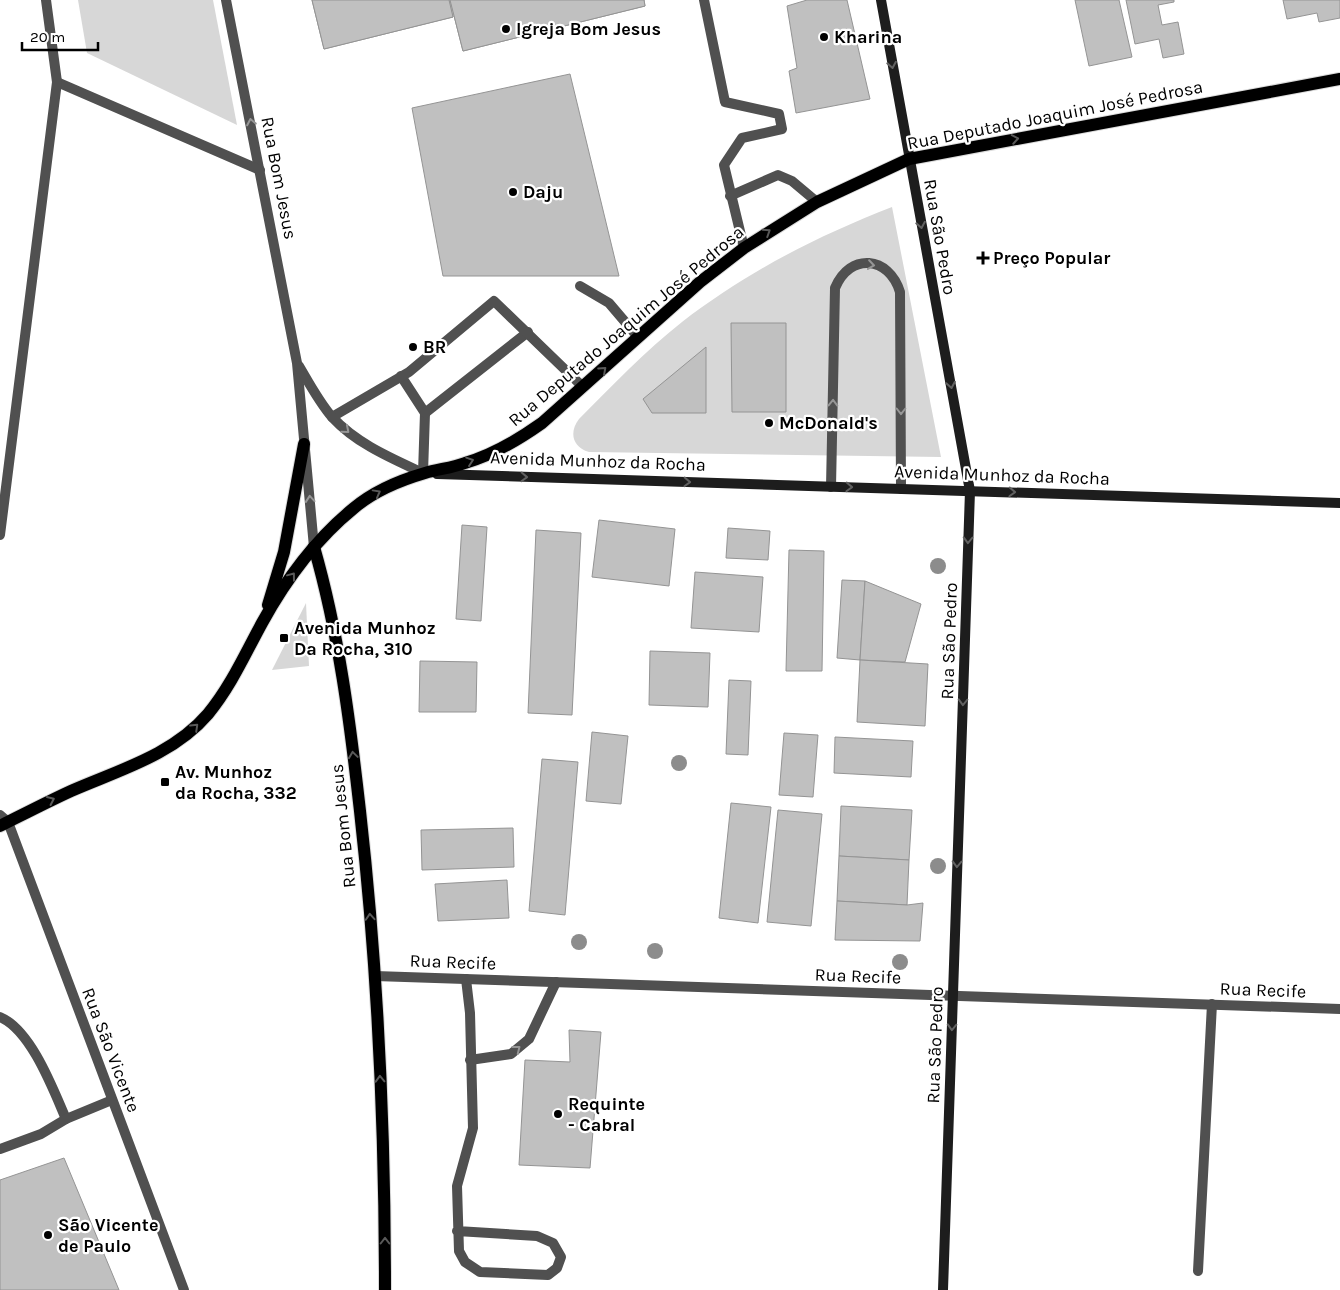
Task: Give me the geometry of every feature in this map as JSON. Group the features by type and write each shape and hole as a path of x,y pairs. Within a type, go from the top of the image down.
{"main road":[{"name":"Rua São Pedro","path":"881,0 970,491 943,1290"},
{"name":"Rua Deputado Joaquim José Pedrosa","path":"423,473 464,464 493,453 520,439 542,423 700,282 744,248 817,202 909,159 1340,79"},
{"path":"264,619 284,552 304,444"},
{"name":"Avenida Munhoz da Rocha","path":"2,822 160,752 185,736 207,715 225,692 264,619 285,586 314,547 355,506 378,492 423,473 1340,503"},
{"path":"1299,502 1340,497"},
{"name":"Rua Bom Jesus","path":"314,547 330,604 340,656 365,858 375,976 383,1136 385,1290"}],"street":[{"path":"0,535 57,82 46,0"},
{"name":"Rua Bom Jesus","path":"226,0 297,363 314,547"},
{"path":"704,0 724,102 779,114 782,129 742,138 724,165 744,248"},
{"path":"57,82 260,170"},
{"path":"730,196 778,175 792,181 817,202"},
{"path":"831,486 835,288 839,279 846,271 864,263 874,264 887,270 897,282 900,292 901,489"},
{"path":"580,286 609,303 638,337"},
{"path":"332,417 409,372 494,301 583,387"},
{"path":"425,413 528,332"},
{"name":"Rua Bom Jesus","path":"297,363 332,417 348,432 370,447 423,473"},
{"path":"401,376 425,413 423,473"},
{"name":"Rua São Vicente","path":"2,822 112,1100 184,1290"},
{"name":"Rua Recife","path":"375,976 1340,1009"},
{"path":"457,1231 537,1236 553,1243 561,1257 557,1268 548,1275 480,1272 465,1262 459,1251 457,1231 457,1186 473,1128 470,1013 466,979"},
{"path":"470,1060 511,1054 529,1039 556,982"},
{"path":"1198,1271 1212,1004"},
{"path":"0,1017 9,1021 31,1046 51,1084 66,1119"},
{"path":"0,1149 41,1134 66,1119 112,1100"}],"shaded area":[{"path":"78,0 213,0 237,125 87,53"},
{"path":"892,207 941,457 589,452 579,447 573,434 579,419 616,381 682,322 731,287 782,257 809,243"},
{"path":"306,603 309,666 272,670"}],"building":[{"path":"312,0 449,0 453,17 324,49"},
{"path":"312,0 449,0 453,17 324,49"},
{"name":"Igreja Bom Jesus","path":"450,0 644,0 645,6 463,51"},
{"name":"Igreja Bom Jesus","path":"450,0 644,0 645,6 463,51"},
{"name":"Kharina","path":"807,0 847,0 870,99 796,113 789,71 797,68 787,6"},
{"path":"1075,0 1119,0 1132,57 1089,66"},
{"path":"1126,0 1174,0 1174,2 1158,5 1162,25 1178,22 1184,54 1163,58 1159,39 1135,44"},
{"path":"1283,0 1340,0 1340,18 1319,22 1317,13 1287,19"},
{"name":"Daju","path":"570,74 619,276 443,276 412,108"},
{"path":"731,323 786,323 786,412 732,412"},
{"path":"706,347 706,413 652,413 643,399"},
{"path":"599,520 675,529 669,586 592,577"},
{"path":"462,525 487,527 481,621 456,619"},
{"path":"728,528 770,531 768,560 726,558"},
{"path":"536,530 581,533 572,715 528,713"},
{"path":"789,550 824,551 822,671 786,671"},
{"path":"695,572 763,577 759,632 691,628"},
{"path":"842,580 865,581 860,660 837,658"},
{"path":"865,581 921,604 905,662 860,660"},
{"path":"650,651 710,653 708,707 649,705"},
{"path":"860,660 928,664 925,726 857,722"},
{"path":"420,661 477,662 476,712 419,712"},
{"path":"729,680 751,681 748,755 726,754"},
{"path":"592,732 628,736 621,804 586,801"},
{"path":"784,733 818,735 813,797 779,795"},
{"path":"835,737 913,741 911,777 834,773"},
{"path":"542,759 578,762 565,915 529,911"},
{"path":"731,803 771,807 758,923 719,918"},
{"path":"841,806 912,810 909,860 839,856"},
{"path":"778,810 822,814 811,926 767,922"},
{"path":"513,828 514,867 422,870 421,830"},
{"path":"839,856 909,860 907,905 837,901"},
{"path":"507,880 509,918 438,921 435,884"},
{"path":"837,901 907,905 923,903 920,941 835,940"},
{"name":"Requinte - Cabral","path":"569,1030 601,1032 590,1168 519,1165 525,1060 570,1062"},
{"name":"São Vicente de Paulo","path":"64,1158 119,1290 0,1290 0,1180"}],"place":[{"name":"Igreja Bom Jesus","path":"506,29"},
{"name":"Kharina","path":"824,37"},
{"name":"Daju","path":"513,192"},
{"name":"Preço Popular","path":"983,258"},
{"name":"BR","path":"413,347"},
{"name":"McDonald's","path":"769,423"},
{"name":"Avenida Munhoz Da Rocha, 310","path":"284,638"},
{"name":"Av. Munhoz da Rocha, 332","path":"165,782"},
{"name":"Requinte - Cabral","path":"558,1114"},
{"name":"São Vicente de Paulo","path":"48,1235"}]}
